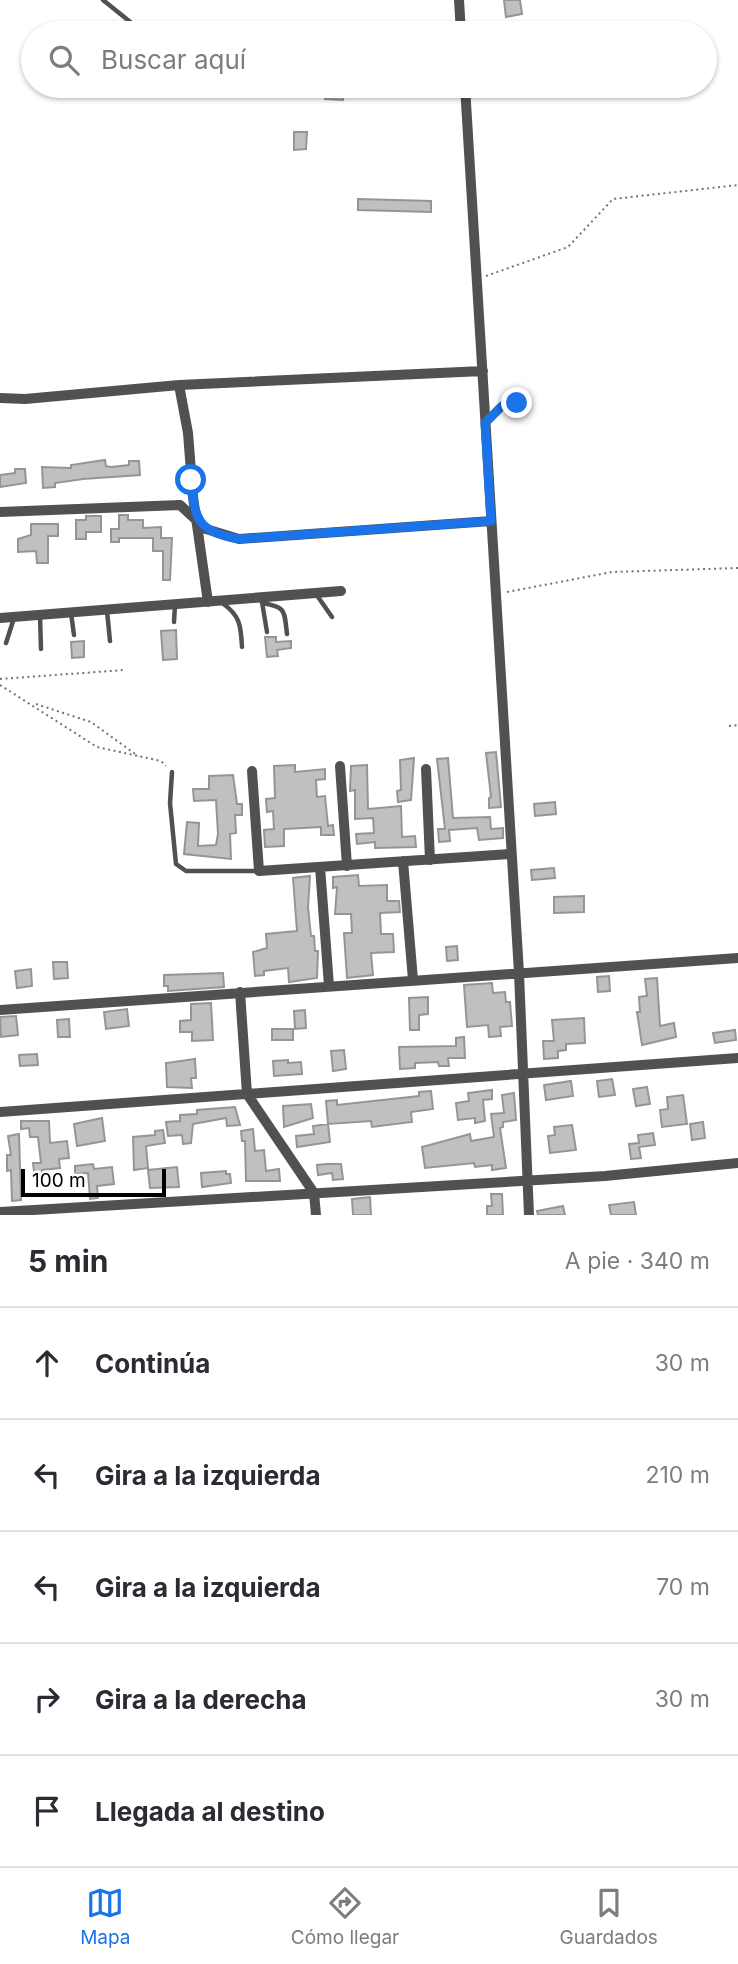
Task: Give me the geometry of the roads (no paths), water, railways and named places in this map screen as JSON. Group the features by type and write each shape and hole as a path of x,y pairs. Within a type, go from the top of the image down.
{"street":[{"path":"460,0 461,21"},
{"path":"466,98 519,973 529,1215"},
{"path":"0,398 24,399 179,385 483,371"},
{"path":"179,385 188,433 195,517 213,601"},
{"path":"0,512 180,505 206,529 239,539 491,521"},
{"path":"0,618 213,601 262,600 341,591"},
{"path":"340,766 347,866"},
{"path":"426,769 430,860"},
{"path":"252,771 259,871 511,854"},
{"path":"403,862 413,980"},
{"path":"320,867 329,986"},
{"path":"0,1010 738,959"},
{"path":"240,992 247,1094 314,1193 316,1215"},
{"path":"0,1112 738,1058"},
{"path":"0,1213 527,1180 738,1163"}],"lane":[{"path":"103,0 129,21"},
{"path":"485,423 502,406 517,403"},
{"path":"316,593 332,617"},
{"path":"267,632 262,600 284,610 287,634"},
{"path":"213,601 234,611 240,620 242,647"},
{"path":"174,622 175,604"},
{"path":"107,610 110,641"},
{"path":"71,612 74,635"},
{"path":"40,615 41,649"},
{"path":"6,643 14,617"},
{"path":"173,772 170,803 176,864 186,871 259,871"}]}
